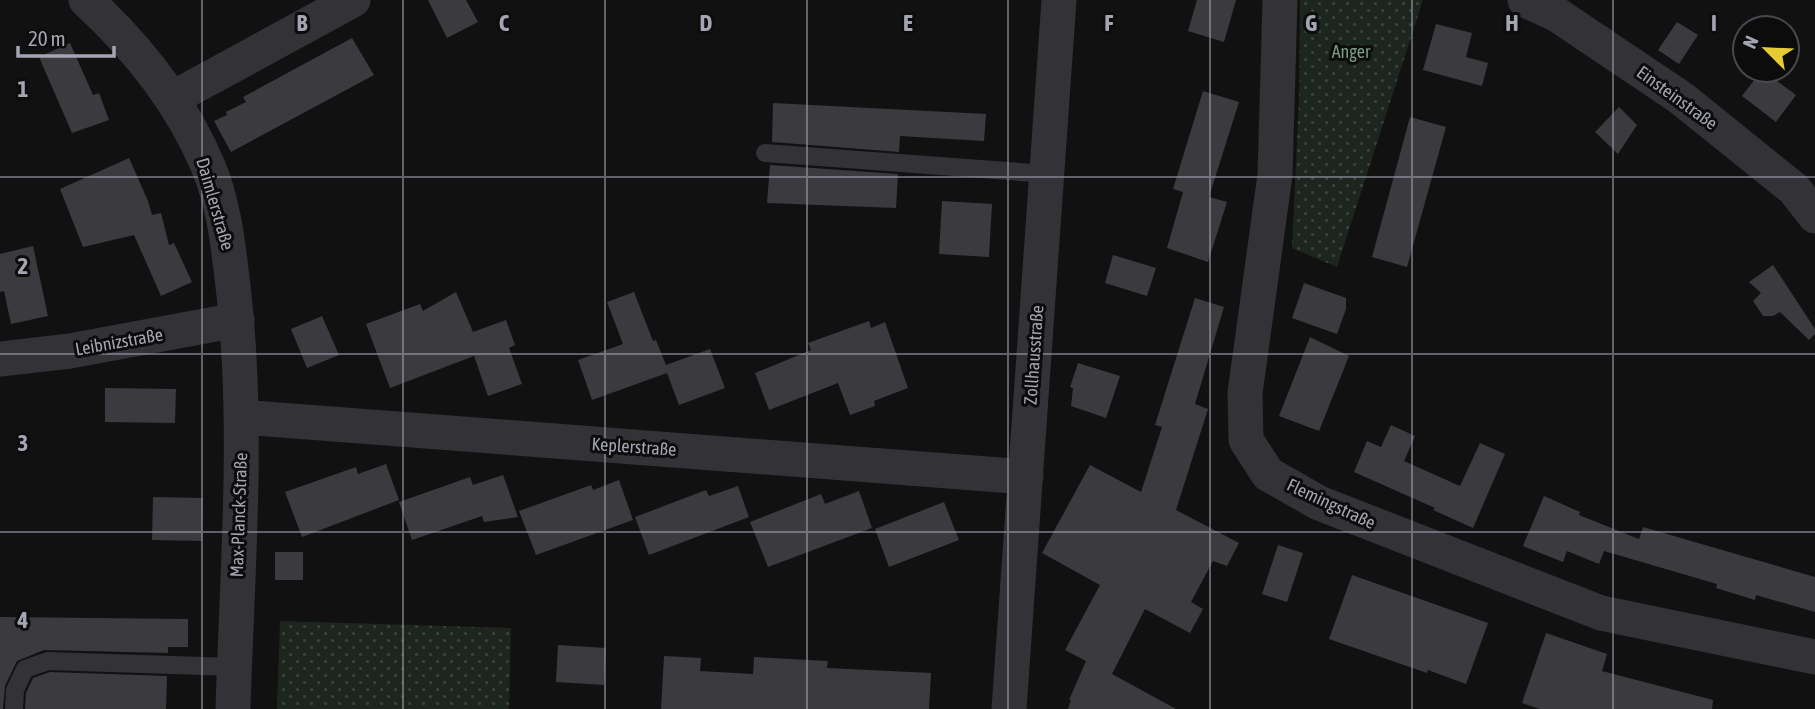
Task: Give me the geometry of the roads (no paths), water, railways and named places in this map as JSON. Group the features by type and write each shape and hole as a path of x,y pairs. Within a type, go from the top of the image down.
{"street":[{"name":"Daimlerstraße","path":"86,0 134,49 173,98 208,166 228,236 237,320"},
{"path":"173,98 353,0"},
{"name":"Zollhausstraße","path":"1009,709 1059,0"},
{"name":"Flemingstraße","path":"1280,0 1275,175 1245,393 1246,440 1268,474 1319,503 1601,613 1815,657"},
{"name":"Einsteinstraße","path":"1525,0 1556,14 1681,98 1794,189 1815,216"},
{"name":"Leibnizstraße","path":"0,359 70,351 237,320"},
{"name":"Max-Planck-Straße","path":"233,709 241,417 237,320"},
{"name":"Keplerstraße","path":"241,417 1026,477"}],"lane":[{"path":"765,153 1047,174"},
{"path":"14,709 15,690 25,668 48,661 234,667"}],"park label":[{"name":"Anger","path":"1351,52"}]}
